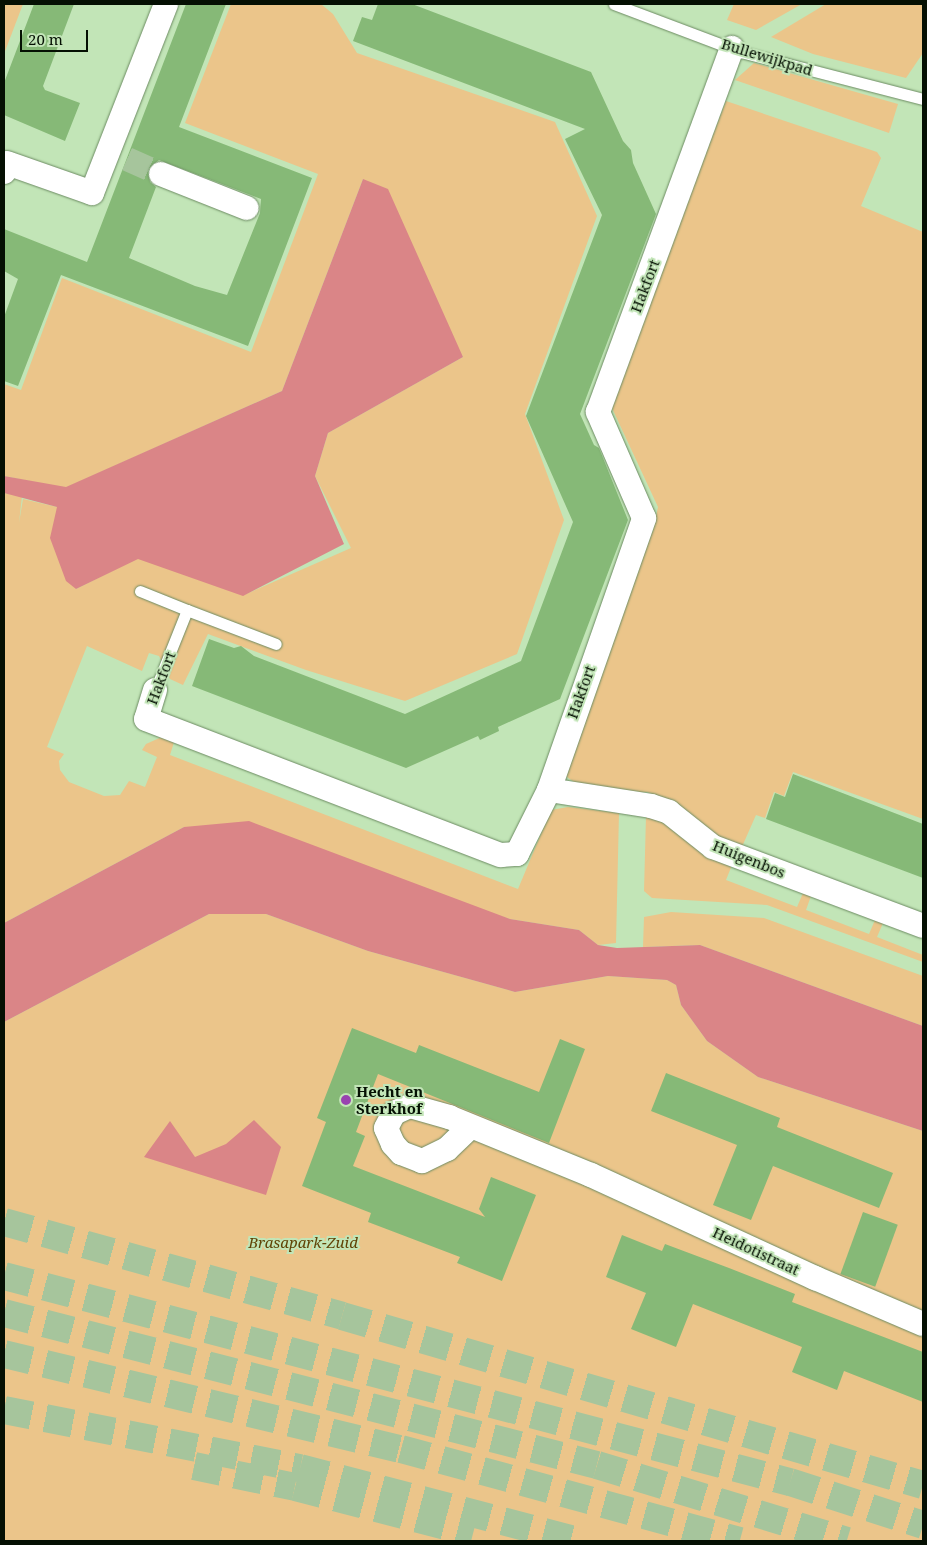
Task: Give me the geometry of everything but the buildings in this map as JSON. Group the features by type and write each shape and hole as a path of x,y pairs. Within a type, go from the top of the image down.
{"street":[{"path":"4,172 7,163 92,193 118,155 166,4"},
{"name":"Hakfort","path":"155,690 146,719 501,855 517,854 548,790 644,518 598,412 732,48"},
{"path":"161,174 247,208"},
{"name":"Huigenbos","path":"548,790 651,806 669,812 713,847 923,926"},
{"name":"Heidotistraat","path":"470,1127 591,1175 815,1278 923,1324"}],"lane":[{"name":"Bullewijkpad","path":"614,4 732,48 923,99"},
{"path":"140,590 276,644"},
{"name":"Hakfort","path":"155,690 187,610"}],"green space":[{"path":"4,4 23,4 4,54"},
{"path":"231,4 321,4 333,14 357,53 555,122 597,216 525,414 564,520 517,654 405,701 306,670 208,634 183,685 170,679 159,656 149,653 142,671 87,646 47,747 64,754 59,761 60,770 69,782 104,796 120,795 129,781 145,787 157,757 142,750 146,744 164,736 175,739 170,755 518,889 551,810 568,807 619,813 616,943 598,945 579,930 510,919 184,827 4,923 4,493 22,496 19,523 23,499 57,507 76,589 138,558 244,595 351,548 315,476 328,433 463,357 363,179 282,391 65,488 4,476 4,384 21,390 62,278 251,352 318,174 185,123"},
{"path":"734,4 802,4 756,30 727,20"},
{"path":"826,4 923,4 923,53 906,78 813,54 771,37"},
{"path":"754,63 898,104 889,133 735,80"},
{"path":"726,101 877,152 881,158 861,206 923,232 923,819 793,772 784,796 774,792 765,818 756,815 741,849 717,838 671,803 647,792 630,793 578,785 567,777 563,761 653,530 658,507 612,408 614,393"},
{"path":"646,816 664,821 732,865 726,880 797,907 803,893 811,896 806,910 869,934 875,920 883,923 877,937 923,955 923,962 767,905 652,898 644,891"},
{"path":"671,912 764,918 923,976 923,1026 700,945 643,947 644,917"},
{"name":"Brasapark-Zuid","path":"209,914 266,914 368,951 515,992 608,976 667,980 676,985 681,1005 707,1041 758,1077 923,1131 923,1541 4,1541 4,1022"}],"shaded area":[{"path":"363,179 388,189 463,357 328,433 315,476 344,544 243,596 138,559 76,589 66,581 50,538 57,507 4,493 4,476 66,487 282,391"},
{"path":"249,821 510,919 579,930 598,945 617,948 700,945 923,1026 923,1131 758,1077 707,1041 681,1005 676,985 667,980 608,976 515,992 368,951 266,914 209,914 4,1022 4,923 184,827"},
{"path":"254,1120 281,1147 266,1195 144,1157 170,1121 195,1157 226,1144"}],"tunnel":[{"path":"127,159 161,174"},
{"path":"4,1222 342,1316 923,1485"},
{"path":"4,1276 790,1482 923,1525"},
{"path":"4,1313 597,1465 847,1541"},
{"path":"4,1354 401,1449 740,1541"},
{"path":"4,1410 300,1468 579,1541"},
{"path":"194,1466 295,1487 473,1533"}],"place":[{"name":"Hecht en Sterkhof","path":"346,1100"}]}
